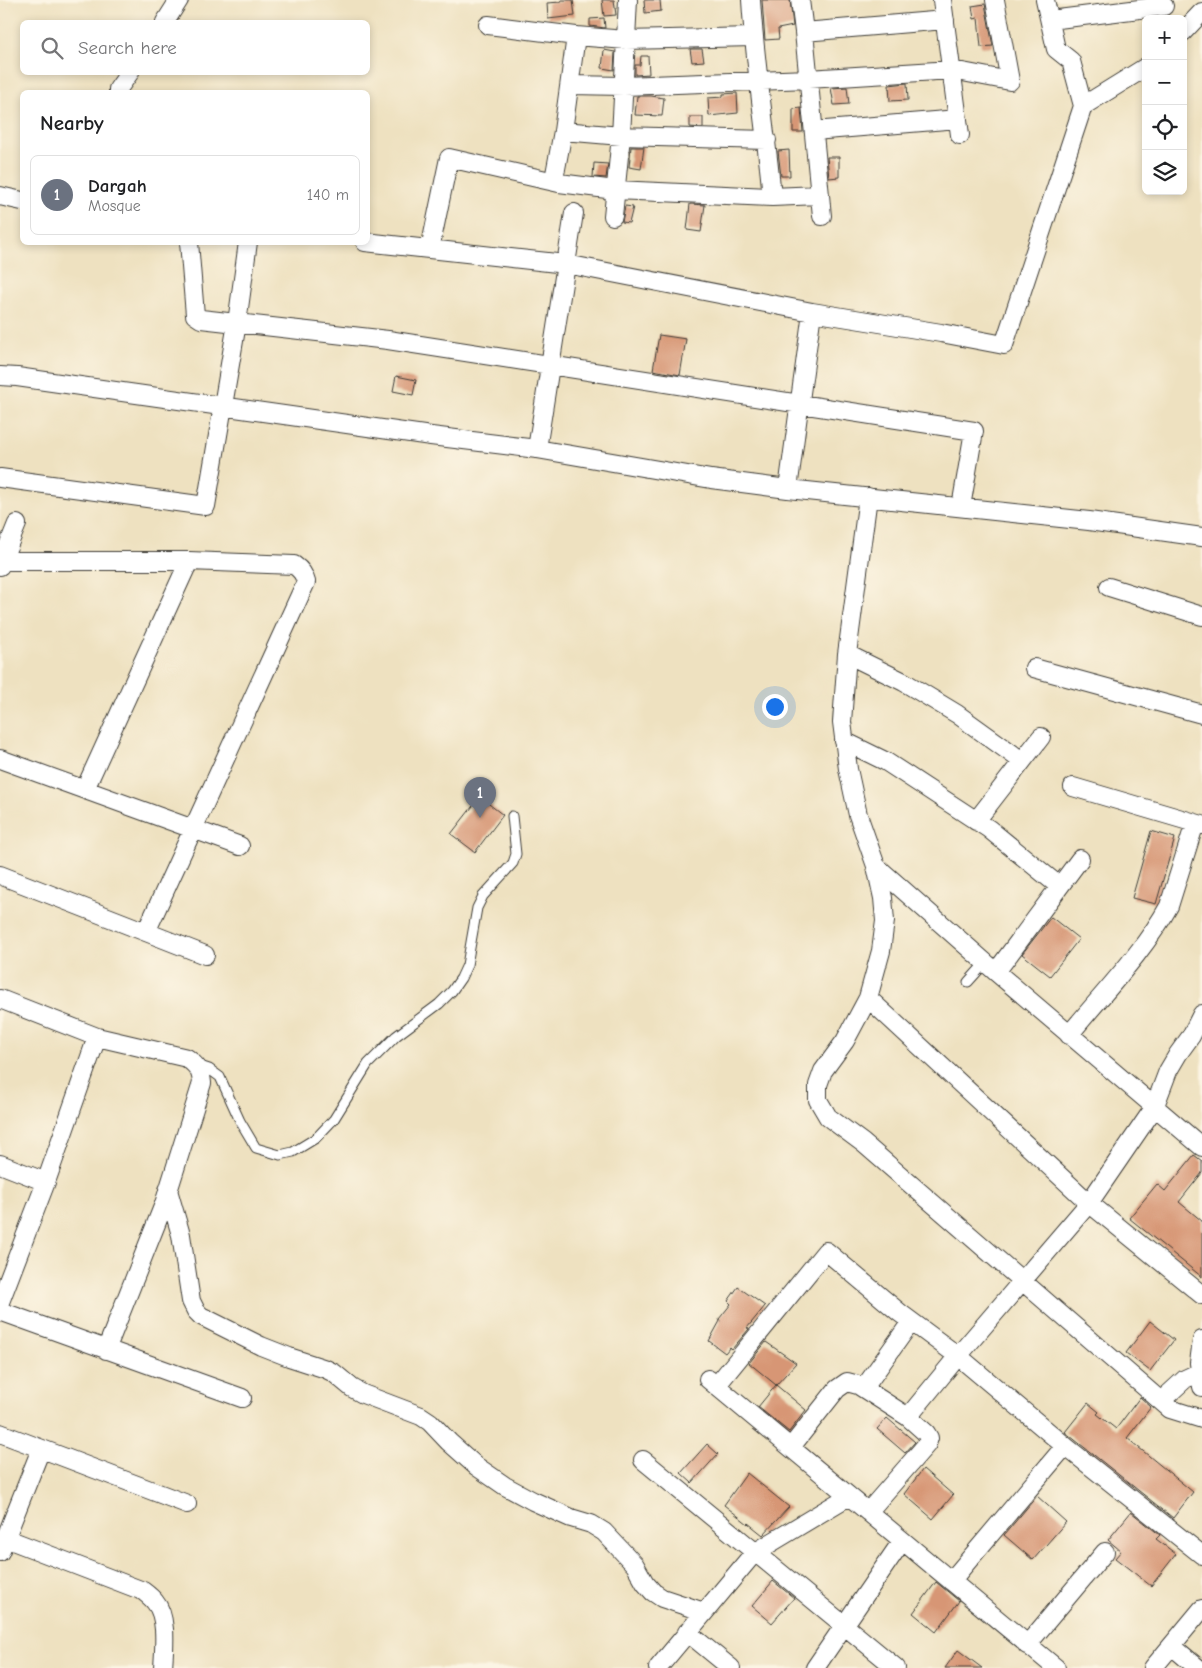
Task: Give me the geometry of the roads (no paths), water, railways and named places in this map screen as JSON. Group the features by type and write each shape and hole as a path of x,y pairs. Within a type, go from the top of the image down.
{"street":[{"path":"166,20 179,0"},
{"path":"613,216 621,136 628,0"},
{"path":"751,0 753,38 767,140 772,197"},
{"path":"800,0 822,216"},
{"path":"814,131 959,127 942,0"},
{"path":"570,85 624,86 808,79 952,70 1010,81 995,0"},
{"path":"370,243 566,264 812,312 1004,345 1083,106 1071,61 1056,49 1045,0"},
{"path":"1050,20 1164,6"},
{"path":"1187,28 1202,12"},
{"path":"804,32 945,20"},
{"path":"488,25 626,40 753,38"},
{"path":"559,184 556,181 555,174 576,36"},
{"path":"1083,106 1142,69"},
{"path":"118,90 128,75"},
{"path":"563,131 621,136 767,140"},
{"path":"430,249 450,158 559,184 615,190 772,197 819,195"},
{"path":"0,196 20,201"},
{"path":"537,449 574,213"},
{"path":"189,245 195,315 201,320 388,340 974,430 961,507"},
{"path":"0,478 206,506 237,323 248,245"},
{"path":"788,489 812,312"},
{"path":"0,376 537,449 710,479 1089,521 1202,537"},
{"path":"868,497 847,654 842,722 848,769 858,815 876,866 884,898 885,921 882,951 868,998 845,1042 823,1070 818,1085 818,1100 828,1117 863,1143 1160,1401 1170,1409 1202,1419"},
{"path":"17,524 1,564 189,561 294,565 305,576 306,582 146,932"},
{"path":"85,789 189,561"},
{"path":"1109,587 1202,616"},
{"path":"847,654 904,682 957,714 1022,761"},
{"path":"1034,668 1202,714"},
{"path":"976,821 1041,737"},
{"path":"844,741 885,761 976,821 1059,886"},
{"path":"0,759 240,846"},
{"path":"1070,1035 1141,947 1163,916 1169,906 1198,824 1073,786"},
{"path":"991,967 1080,859"},
{"path":"876,866 1154,1108 1202,1147"},
{"path":"0,875 205,954"},
{"path":"868,998 1089,1203 1202,1295"},
{"path":"0,999 97,1037 187,1058 197,1065 201,1072 202,1083 168,1190 106,1350"},
{"path":"908,1417 1089,1203 1154,1108 1168,1071 1191,1036 1202,1014"},
{"path":"0,1302 46,1182 97,1037"},
{"path":"0,1164 46,1182"},
{"path":"168,1190 181,1235 191,1301 196,1311 202,1316 261,1346 326,1368 363,1394 421,1416 430,1422 476,1466 505,1486 533,1501 571,1518 591,1524 604,1532 635,1566 653,1592 662,1598 704,1612"},
{"path":"1056,1668 712,1381 826,1251 911,1322 958,1356 1065,1446 1202,1555"},
{"path":"0,1311 242,1398"},
{"path":"864,1388 911,1322"},
{"path":"1160,1401 1185,1379 1201,1379 1199,1363 1202,1340"},
{"path":"790,1448 837,1389 847,1382 864,1388 908,1417 926,1433 929,1438 927,1444 868,1512"},
{"path":"0,1433 187,1504"},
{"path":"951,1581 1065,1446"},
{"path":"41,1449 3,1545 143,1591 156,1602 161,1616 164,1630 163,1668"},
{"path":"642,1460 896,1668"},
{"path":"658,1668 754,1553 849,1496"},
{"path":"815,1668 902,1541"},
{"path":"1027,1644 1105,1552"},
{"path":"1153,1668 1202,1610"},
{"path":"687,1632 731,1668"},
{"path":"1172,1646 1198,1668"}],"lane":[{"path":"197,1065 209,1069 220,1077 240,1121 256,1148 280,1156 293,1152 316,1138 334,1119 368,1064 396,1036 438,1004 452,991 461,978 467,965 477,908 483,896 513,863 516,854 512,816"},
{"path":"968,982 991,967"}],"place":[{"name":"Dargah","path":"480,818"}]}
